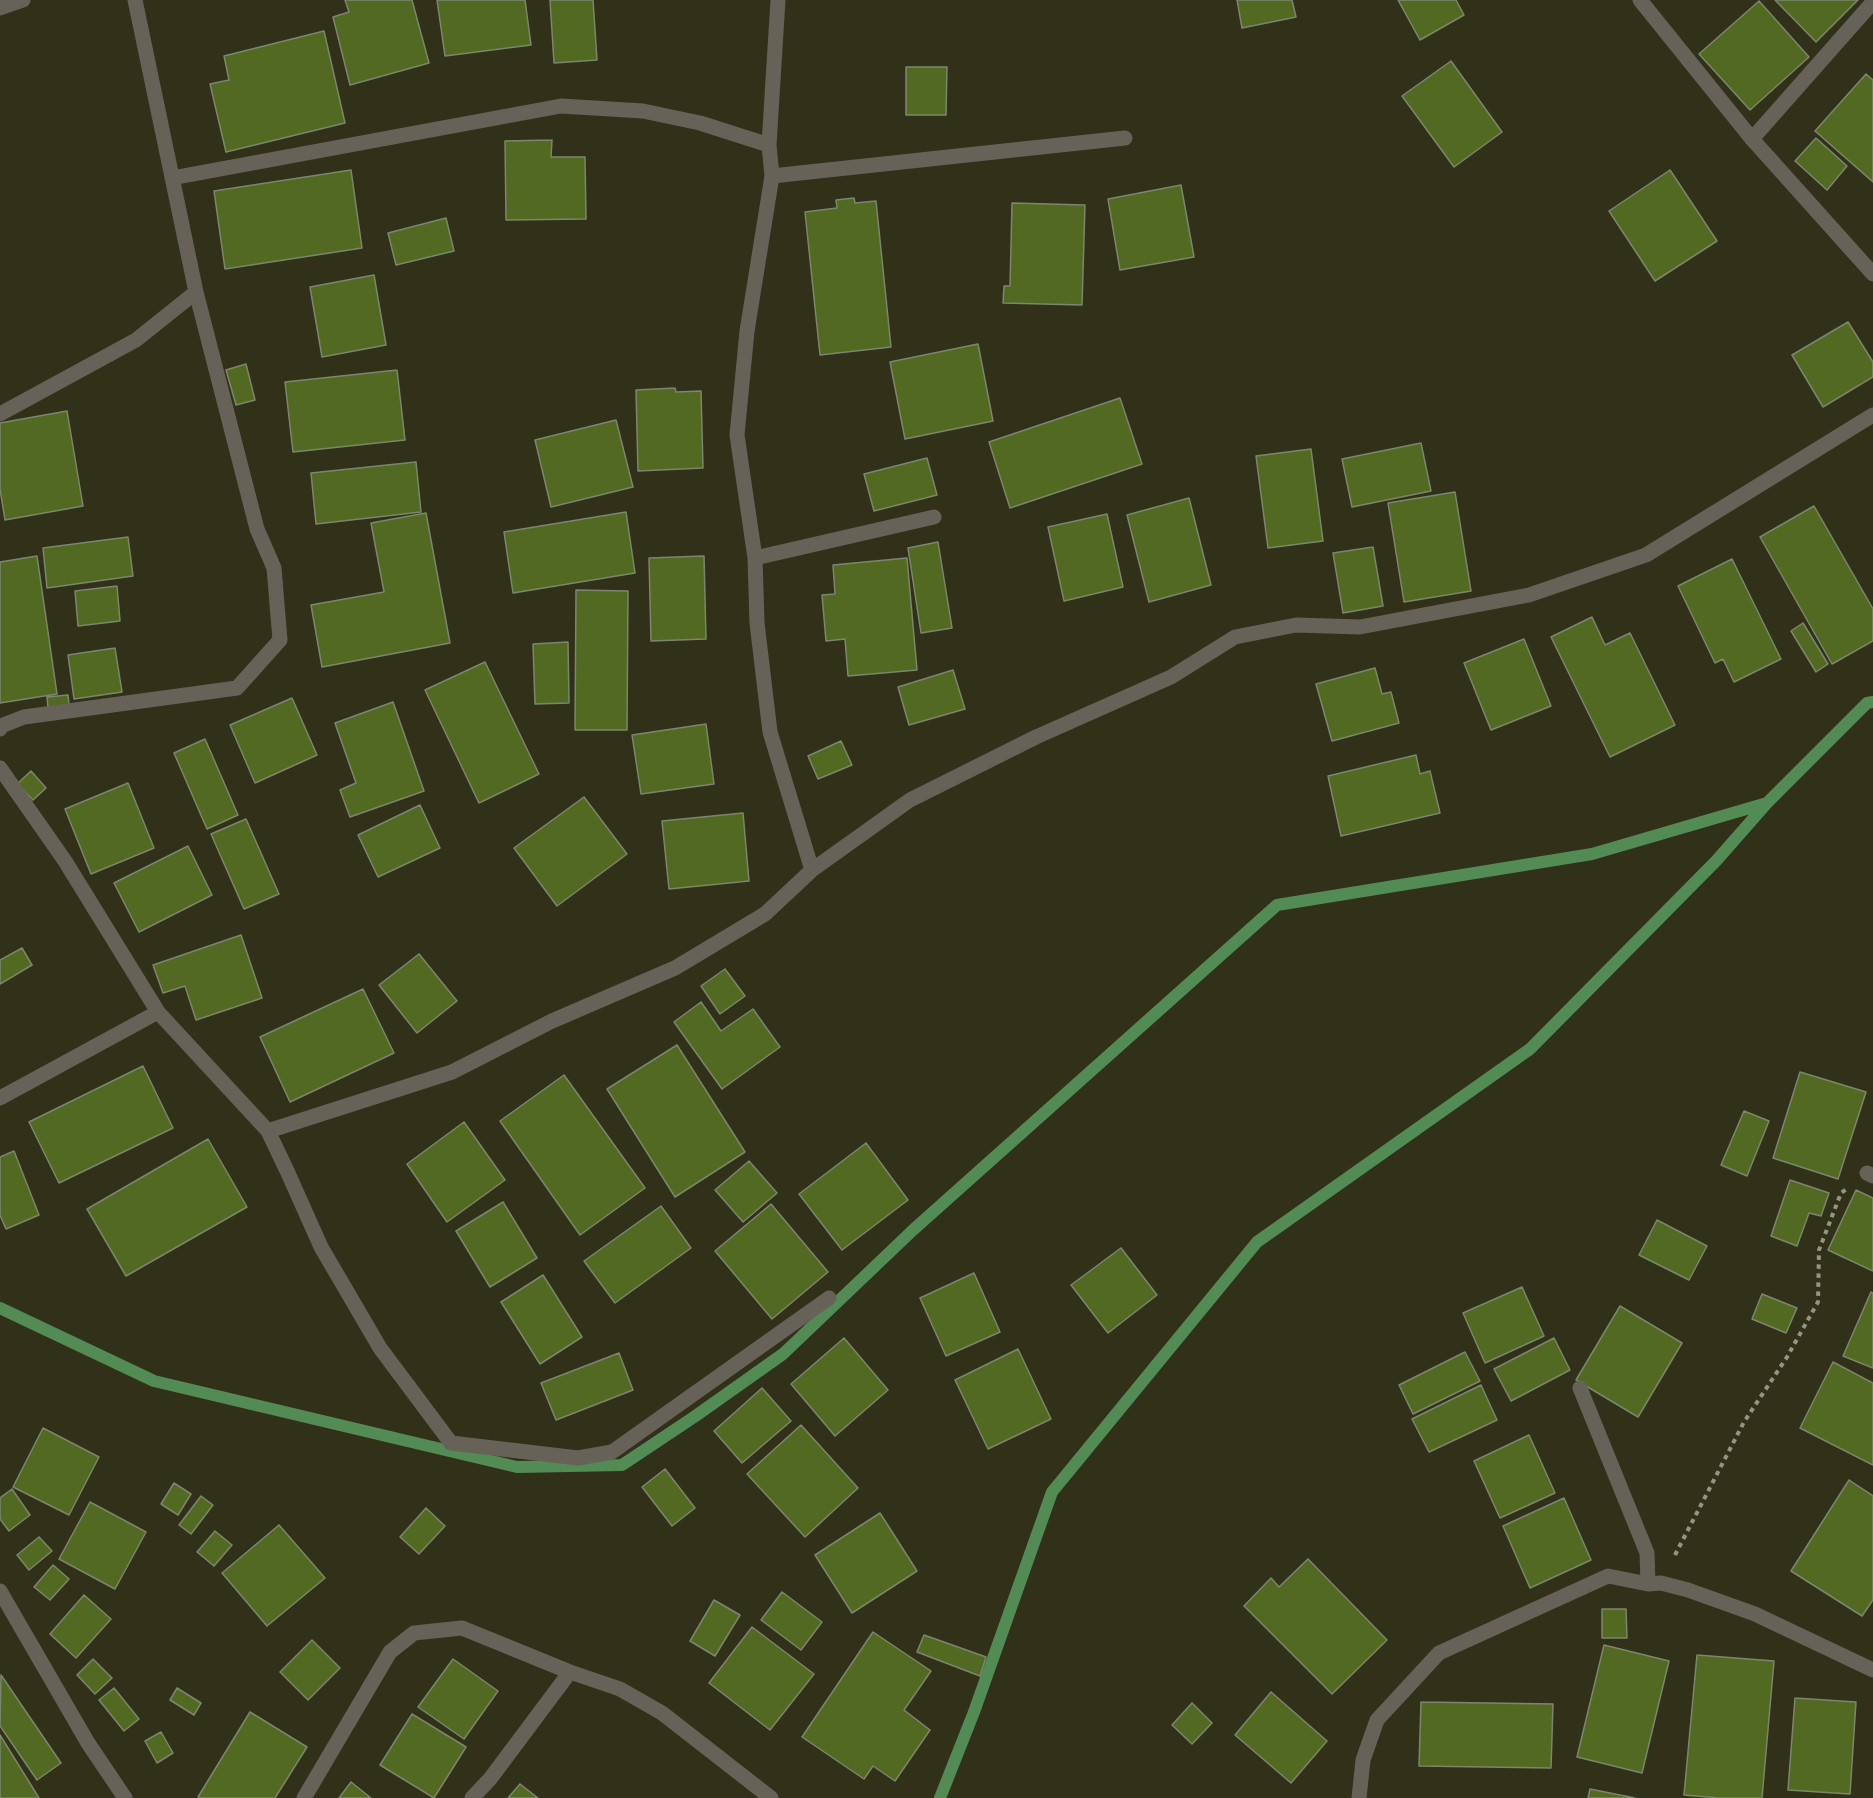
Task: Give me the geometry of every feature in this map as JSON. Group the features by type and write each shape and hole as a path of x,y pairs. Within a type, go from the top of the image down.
{"street":[{"path":"0,8 23,0"},
{"path":"0,729 1,726 24,717 237,688 280,640 274,568 257,529 196,292 135,0"},
{"path":"778,0 769,145 772,176 747,331 737,435 755,558 757,623 770,732 812,870"},
{"path":"1640,0 1752,139 1873,274"},
{"path":"1752,139 1873,2"},
{"path":"172,178 561,106 644,111 700,123 769,145"},
{"path":"772,176 1125,138"},
{"path":"0,414 136,340 196,292"},
{"path":"268,1131 452,1072 552,1021 675,968 765,914 812,870 910,800 1036,737 1171,677 1235,638 1296,625 1360,627 1529,595 1646,555 1873,414"},
{"path":"755,558 934,517"},
{"path":"0,768 65,861 158,1012 268,1131 321,1247 374,1338 451,1443 578,1458 612,1452 829,1298"},
{"path":"0,1098 158,1012"},
{"path":"1580,1388 1647,1553 1654,1583"},
{"path":"1359,1798 1363,1760 1377,1720 1439,1653 1608,1576 1688,1590 1755,1614 1873,1670"},
{"path":"0,1591 88,1743 125,1798"},
{"path":"304,1798 390,1652 414,1633 462,1628 570,1672 620,1689 662,1713 771,1798"},
{"path":"472,1798 490,1779 570,1672"}],"path":[{"path":"1654,1583 1744,1422 1787,1357 1818,1302 1819,1250 1841,1193 1870,1174"}],"building":[{"path":"345,0 412,0 429,63 350,85 333,17 349,12"},
{"path":"437,0 525,0 531,45 445,56"},
{"path":"550,0 593,0 597,60 554,63"},
{"path":"1237,0 1292,0 1296,17 1242,28"},
{"path":"1398,0 1456,0 1464,15 1420,40"},
{"path":"1775,0 1858,0 1816,42"},
{"path":"1759,1 1809,57 1750,110 1699,54"},
{"path":"324,31 345,123 226,152 210,84 229,80 224,56"},
{"path":"1451,61 1502,132 1454,167 1402,96"},
{"path":"906,67 947,67 946,115 906,115"},
{"path":"1866,74 1873,80 1873,182 1815,131"},
{"path":"1816,138 1847,166 1827,190 1795,161"},
{"path":"552,140 551,157 585,157 586,219 506,220 505,141"},
{"path":"351,170 362,248 225,269 214,191"},
{"path":"1670,170 1717,241 1655,281 1609,211"},
{"path":"1181,185 1194,257 1120,270 1108,199"},
{"path":"854,198 855,203 876,201 891,347 820,355 805,212 837,208 836,200"},
{"path":"1012,203 1085,205 1082,305 1003,303 1004,286 1010,286"},
{"path":"446,218 454,251 396,265 388,233"},
{"path":"374,275 386,345 322,357 310,287"},
{"path":"1848,322 1873,362 1873,377 1823,407 1792,355"},
{"path":"978,344 993,421 905,439 890,362"},
{"path":"246,364 255,400 236,405 226,370"},
{"path":"397,370 405,440 293,452 285,382"},
{"path":"675,388 676,392 701,391 703,468 638,471 636,390"},
{"path":"1120,398 1142,464 1010,508 989,442"},
{"path":"67,411 83,506 5,520 0,489 0,423"},
{"path":"616,420 633,487 551,507 535,440"},
{"path":"1421,443 1431,491 1352,507 1342,459"},
{"path":"1311,449 1323,541 1268,548 1256,456"},
{"path":"927,458 937,495 874,511 864,474"},
{"path":"416,462 421,512 316,524 311,473"},
{"path":"1455,492 1471,591 1404,602 1388,503"},
{"path":"1189,498 1211,585 1149,602 1127,515"},
{"path":"1814,506 1873,609 1873,641 1832,664 1760,537"},
{"path":"626,512 635,573 513,593 504,532"},
{"path":"426,513 450,643 322,667 311,605 384,592 371,523"},
{"path":"1107,514 1123,587 1064,601 1048,527"},
{"path":"128,537 133,576 47,588 43,548"},
{"path":"938,542 952,628 921,633 908,548"},
{"path":"1373,547 1383,606 1343,613 1333,553"},
{"path":"37,556 57,694 0,703 0,562"},
{"path":"704,556 706,639 651,641 649,558"},
{"path":"907,558 917,670 848,676 845,639 826,641 822,595 835,594 833,565"},
{"path":"1732,559 1781,659 1734,682 1723,659 1715,663 1678,586"},
{"path":"117,586 120,621 78,626 75,591"},
{"path":"576,590 628,591 627,730 575,730"},
{"path":"1592,617 1605,645 1630,633 1675,725 1610,757 1551,637"},
{"path":"1803,623 1828,664 1816,672 1791,631"},
{"path":"1524,639 1551,706 1491,730 1464,663"},
{"path":"568,642 569,703 535,704 533,644"},
{"path":"115,648 122,692 74,699 68,655"},
{"path":"485,662 539,774 479,803 425,690"},
{"path":"1375,668 1382,694 1391,692 1399,723 1332,741 1316,684"},
{"path":"953,670 965,709 909,725 898,687"},
{"path":"68,695 69,706 48,708 47,697"},
{"path":"292,698 317,755 255,783 230,725"},
{"path":"393,702 424,791 350,817 340,790 356,783 335,723"},
{"path":"706,724 714,784 641,794 632,735"},
{"path":"205,739 238,815 207,829 174,753"},
{"path":"841,741 852,765 818,779 808,756"},
{"path":"1416,755 1420,774 1430,771 1440,813 1341,836 1328,776"},
{"path":"31,771 46,788 33,800 17,784"},
{"path":"128,783 154,848 91,874 65,809"},
{"path":"584,797 627,854 557,906 514,848"},
{"path":"420,805 440,848 378,877 358,835"},
{"path":"743,813 749,881 669,889 662,821"},
{"path":"246,819 279,894 244,909 211,834"},
{"path":"188,846 212,895 139,932 114,883"},
{"path":"241,935 262,998 196,1020 185,986 163,993 153,965"},
{"path":"22,948 32,965 0,984 0,960"},
{"path":"419,954 457,1001 417,1033 379,985"},
{"path":"725,969 745,996 720,1014 701,986"},
{"path":"363,989 394,1053 290,1102 260,1037"},
{"path":"701,1002 721,1031 753,1009 780,1047 722,1089 674,1022"},
{"path":"677,1045 745,1152 675,1197 607,1089"},
{"path":"143,1066 173,1128 59,1183 29,1122"},
{"path":"1800,1072 1866,1092 1838,1179 1773,1158"},
{"path":"564,1075 645,1188 580,1235 500,1121"},
{"path":"1744,1111 1769,1121 1747,1176 1721,1165"},
{"path":"464,1122 505,1180 447,1222 407,1164"},
{"path":"208,1139 247,1207 126,1276 87,1209"},
{"path":"866,1143 908,1200 842,1250 799,1194"},
{"path":"14,1151 39,1215 6,1229 0,1215 0,1157"},
{"path":"749,1161 777,1193 743,1222 715,1190"},
{"path":"1790,1180 1829,1193 1821,1216 1809,1213 1797,1246 1771,1236"},
{"path":"1856,1190 1873,1198 1873,1271 1828,1250"},
{"path":"503,1202 537,1258 490,1287 456,1231"},
{"path":"771,1204 828,1272 772,1319 715,1251"},
{"path":"661,1206 691,1248 615,1303 584,1261"},
{"path":"1657,1220 1707,1246 1689,1280 1639,1255"},
{"path":"1121,1248 1157,1295 1108,1333 1071,1285"},
{"path":"974,1273 1000,1332 946,1356 920,1298"},
{"path":"543,1275 582,1337 540,1364 501,1302"},
{"path":"1522,1287 1544,1336 1485,1363 1463,1313"},
{"path":"1871,1292 1873,1293 1873,1368 1843,1356"},
{"path":"1762,1294 1797,1308 1786,1333 1752,1319"},
{"path":"1620,1306 1682,1343 1638,1417 1576,1380"},
{"path":"844,1338 888,1390 835,1436 791,1384"},
{"path":"1554,1338 1570,1370 1511,1401 1494,1369"},
{"path":"1018,1349 1051,1419 988,1449 955,1380"},
{"path":"1465,1352 1480,1381 1413,1414 1399,1385"},
{"path":"619,1353 633,1390 556,1420 541,1383"},
{"path":"1833,1362 1873,1383 1873,1465 1800,1428"},
{"path":"1481,1385 1497,1420 1429,1452 1412,1419"},
{"path":"762,1388 791,1421 742,1463 714,1431"},
{"path":"801,1425 858,1488 805,1537 747,1474"},
{"path":"43,1428 99,1457 69,1515 13,1487"},
{"path":"1529,1435 1555,1493 1500,1518 1474,1461"},
{"path":"665,1469 695,1508 672,1526 642,1487"},
{"path":"1849,1480 1873,1496 1873,1600 1862,1616 1791,1571"},
{"path":"174,1483 191,1494 178,1515 161,1504"},
{"path":"12,1489 30,1515 9,1531 0,1519 0,1498"},
{"path":"201,1496 213,1505 191,1534 179,1525"},
{"path":"1564,1498 1591,1560 1530,1588 1503,1526"},
{"path":"90,1502 146,1532 115,1589 59,1559"},
{"path":"426,1508 445,1526 419,1554 400,1537"},
{"path":"880,1513 917,1571 852,1613 815,1555"},
{"path":"279,1525 325,1578 267,1626 222,1573"},
{"path":"215,1531 232,1545 214,1566 197,1552"},
{"path":"39,1537 52,1551 29,1570 17,1555"},
{"path":"1308,1559 1387,1640 1332,1694 1244,1606 1271,1578 1279,1587"},
{"path":"53,1565 69,1579 50,1600 34,1587"},
{"path":"782,1592 822,1622 801,1650 761,1620"},
{"path":"84,1595 111,1619 76,1658 50,1634"},
{"path":"714,1600 740,1615 715,1656 690,1641"},
{"path":"1602,1609 1626,1609 1627,1638 1602,1638"},
{"path":"752,1627 814,1674 770,1730 709,1683"},
{"path":"873,1632 931,1671 904,1710 930,1730 895,1781 873,1766 864,1779 802,1737"},
{"path":"924,1635 986,1657 980,1676 917,1652"},
{"path":"312,1640 340,1668 308,1700 280,1672"},
{"path":"1604,1645 1669,1661 1642,1773 1577,1757"},
{"path":"1697,1655 1774,1661 1762,1798 1684,1795"},
{"path":"93,1659 112,1678 95,1694 77,1675"},
{"path":"453,1659 498,1691 464,1739 418,1707"},
{"path":"1,1675 61,1763 37,1780 0,1726"},
{"path":"114,1688 139,1719 124,1731 99,1700"},
{"path":"177,1688 201,1703 194,1715 170,1700"},
{"path":"1271,1692 1327,1741 1291,1783 1235,1735"},
{"path":"1795,1698 1856,1702 1850,1794 1788,1790"},
{"path":"1421,1702 1553,1704 1551,1768 1419,1766"},
{"path":"1192,1703 1212,1723 1192,1744 1172,1725"},
{"path":"250,1712 307,1747 275,1798 198,1797"},
{"path":"412,1714 466,1747 434,1798 380,1765"},
{"path":"161,1732 173,1753 157,1763 145,1741"},
{"path":"0,1735 39,1798 0,1798"},
{"path":"351,1782 371,1798 339,1798"},
{"path":"520,1784 538,1798 508,1798"},
{"path":"1590,1789 1635,1798 1588,1798"}],"waterway":[{"path":"940,1798 974,1712 1052,1492 1257,1242 1530,1049 1716,861 1767,803 1867,703 1873,702"},
{"path":"0,1308 154,1381 517,1467 622,1465 783,1354 913,1230 1277,905 1592,854 1767,803"}]}
